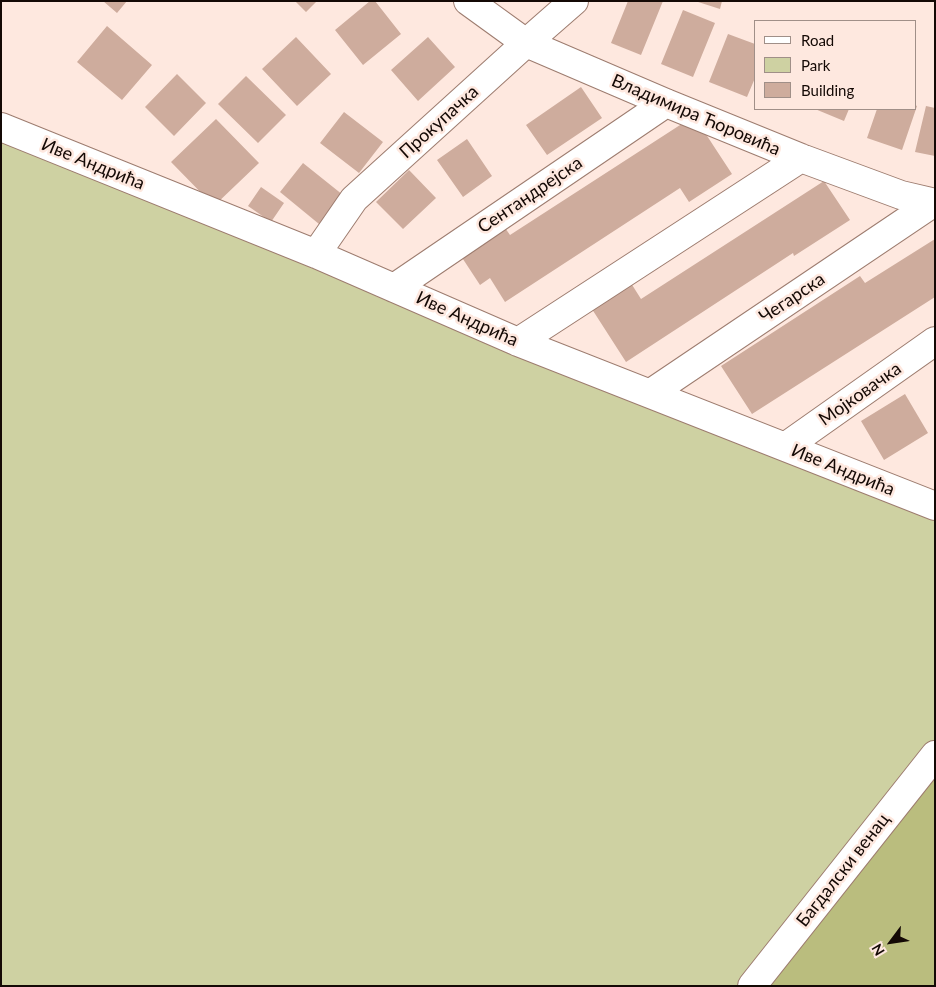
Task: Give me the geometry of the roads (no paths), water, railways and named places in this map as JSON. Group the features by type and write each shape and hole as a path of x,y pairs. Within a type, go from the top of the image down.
{"street":[{"name":"Владимира Ћоровића","path":"468,1 526,43 801,158 901,195 934,203"},
{"name":"Прокупачка","path":"316,254 354,199 574,1"},
{"name":"Сентандрејска","path":"394,288 666,103"},
{"name":"Иве Андрића","path":"1,128 316,254 518,342 935,506"},
{"path":"518,342 801,158"},
{"name":"Чегарска","path":"651,393 934,203"},
{"name":"Мојковачка","path":"785,446 935,341"},
{"name":"Багдалски венац","path":"752,986 935,755"}]}
